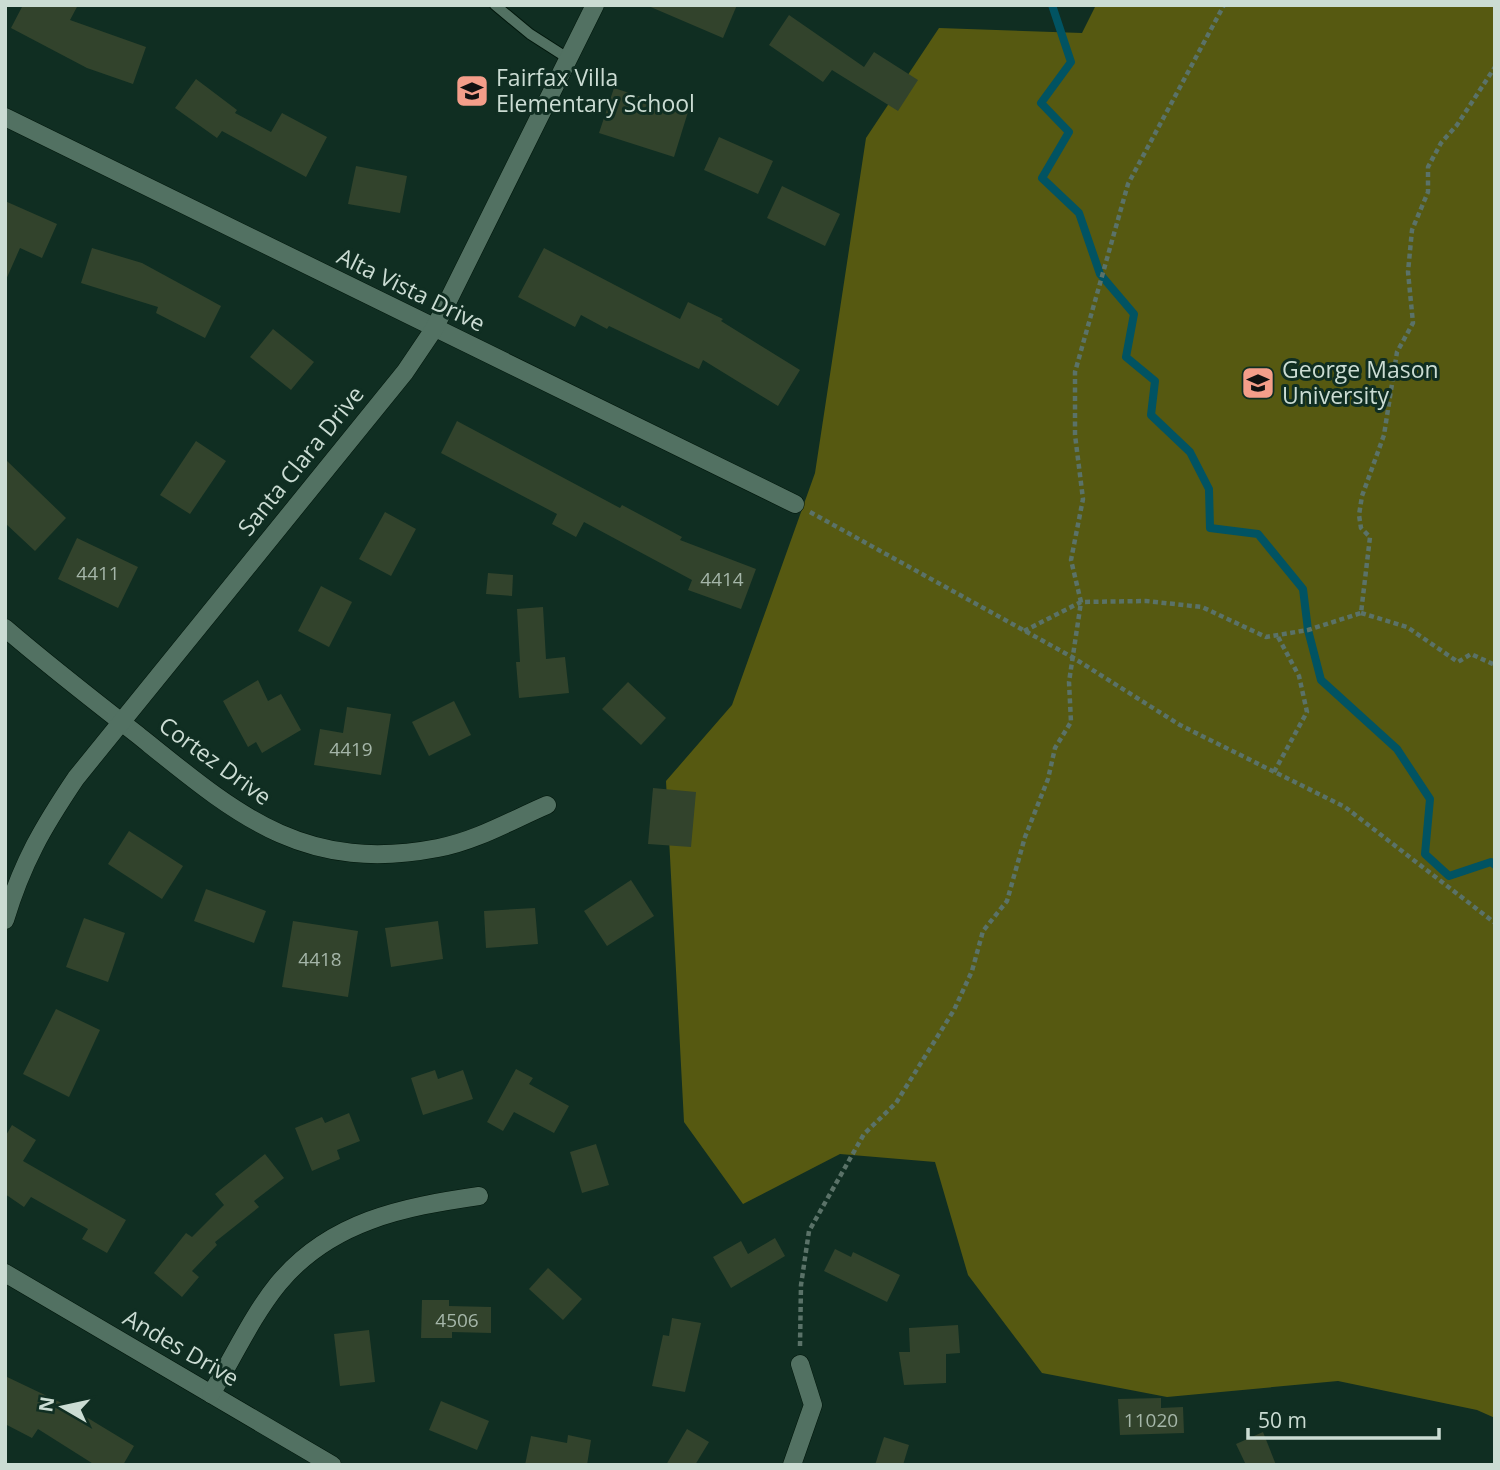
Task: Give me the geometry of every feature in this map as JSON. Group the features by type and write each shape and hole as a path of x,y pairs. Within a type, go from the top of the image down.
{"street":[{"name":"Santa Clara Drive","path":"5,920 16,883 39,832 76,778 405,372 434,329 596,5"},
{"name":"Alta Vista Drive","path":"5,117 795,504"},
{"name":"Cortez Drive","path":"5,628 235,812 279,835 326,849 384,854 438,848 464,841 547,805"},
{"path":"211,1394 276,1286 296,1264 327,1239 379,1215 479,1196"},
{"name":"Andes Drive","path":"5,1273 332,1465"},
{"path":"792,1465 813,1405 800,1364"}],"lane":[{"path":"495,5 530,34 569,59"}],"path":[{"path":"800,1364 800,1285 810,1231 864,1134 896,1103 954,1010 972,971 983,931 1007,901 1025,837 1048,779 1055,748 1071,722 1069,682 1081,602 1071,560 1083,499 1075,435 1075,372 1128,184 1224,5"},
{"path":"1361,613 1370,537 1362,528 1359,515 1362,496 1384,435 1397,352 1413,323 1408,272 1412,230 1428,192 1429,167 1441,143 1457,125 1495,67"},
{"path":"795,504 1072,657 1180,725 1345,807 1495,923"},
{"path":"1024,631 1081,602 1146,601 1202,607 1266,637 1308,630 1361,613 1407,627 1458,662 1471,654 1495,665"},
{"path":"1274,772 1307,712 1298,676 1277,635"}],"shaded area":[{"path":"1096,5 1495,5 1495,1418 1477,1410 1338,1381 1167,1397 1042,1373 968,1275 935,1162 840,1154 743,1204 684,1122 666,781 732,705 815,473 866,138 939,28 1082,33"}],"building":[{"path":"23,5 78,5 70,20 146,47 133,84 87,68 11,28"},
{"path":"646,5 737,5 723,38"},
{"path":"789,15 864,67 874,52 918,80 898,111 832,70 823,82 769,45"},
{"path":"196,79 237,110 235,113 271,132 282,113 327,137 306,177 222,131 217,138 175,108"},
{"path":"614,88 688,112 674,157 599,133"},
{"path":"719,137 773,161 758,194 704,170"},
{"path":"356,166 407,176 400,213 348,204"},
{"path":"782,186 840,214 825,246 767,218"},
{"path":"5,201 57,224 42,258 20,248 5,282"},
{"path":"92,248 142,263 221,306 205,338 156,313 158,307 81,283"},
{"path":"544,248 680,319 688,302 723,319 721,321 800,370 778,406 703,360 699,369 581,315 575,327 518,297"},
{"path":"273,329 314,362 291,390 250,357"},
{"path":"457,421 620,508 622,505 682,537 680,540 756,569 741,609 688,590 692,580 584,522 576,537 552,524 557,514 441,453"},
{"path":"196,441 226,461 190,514 160,495"},
{"path":"5,459 66,518 35,551 5,523"},
{"path":"385,512 416,529 391,576 359,559"},
{"path":"77,538 138,567 118,608 58,579"},
{"path":"488,573 513,575 512,596 486,594"},
{"path":"321,586 352,602 329,647 298,631"},
{"path":"543,607 546,659 565,657 569,693 519,698 516,662 520,662 517,609"},
{"path":"258,680 268,701 281,694 301,730 262,753 256,742 248,747 223,701"},
{"path":"628,682 666,718 641,745 602,709"},
{"path":"454,701 471,735 429,756 412,722"},
{"path":"347,707 391,714 381,775 314,765 320,729 343,733"},
{"path":"653,788 696,792 691,847 648,844"},
{"path":"129,831 183,866 162,899 108,864"},
{"path":"631,880 654,916 607,946 584,911"},
{"path":"206,889 266,911 254,943 194,921"},
{"path":"535,908 538,944 486,948 484,911"},
{"path":"84,918 125,933 108,982 66,967"},
{"path":"293,921 358,931 348,997 282,987"},
{"path":"438,921 443,959 391,967 385,928"},
{"path":"56,1009 100,1030 69,1097 23,1074"},
{"path":"516,1069 533,1078 529,1084 569,1106 554,1133 514,1112 503,1131 487,1122"},
{"path":"435,1070 438,1079 463,1070 473,1099 423,1115 411,1078"},
{"path":"349,1113 360,1141 337,1150 340,1159 312,1171 295,1128 322,1117 325,1123"},
{"path":"12,1125 36,1140 23,1161 126,1220 107,1253 82,1239 88,1229 31,1197 24,1207 5,1194 5,1137"},
{"path":"596,1144 609,1185 582,1193 570,1152"},
{"path":"265,1154 284,1178 254,1201 259,1207 215,1242 217,1245 192,1271 199,1277 182,1297 154,1273 186,1233 192,1237 224,1205 215,1194"},
{"path":"775,1238 785,1256 731,1288 713,1257 741,1241 748,1254"},
{"path":"835,1249 851,1257 853,1252 900,1275 887,1302 824,1271"},
{"path":"548,1268 582,1299 563,1320 529,1289"},
{"path":"422,1300 449,1300 449,1306 491,1307 491,1333 452,1332 452,1338 421,1338"},
{"path":"672,1318 701,1323 685,1392 652,1386 663,1335 669,1336"},
{"path":"958,1325 960,1353 946,1354 946,1383 904,1385 899,1352 910,1352 909,1328"},
{"path":"369,1330 375,1382 340,1386 334,1334"},
{"path":"5,1376 68,1406 134,1446 123,1465 95,1465 38,1429 32,1438 5,1424"},
{"path":"1161,1398 1161,1408 1183,1407 1184,1433 1120,1435 1118,1399"},
{"path":"441,1401 489,1421 477,1450 429,1430"},
{"path":"687,1429 709,1442 695,1465 666,1465"},
{"path":"1263,1432 1276,1465 1246,1465 1236,1444"},
{"path":"568,1435 591,1440 587,1465 525,1465 531,1436 567,1443"},
{"path":"884,1437 909,1445 903,1465 875,1465"}],"waterway":[{"path":"1052,5 1071,62 1041,103 1069,132 1042,178 1079,213 1100,274 1134,314 1126,357 1155,381 1151,415 1190,452 1209,489 1210,528 1258,534 1303,589 1308,630 1321,680 1397,749 1430,799 1425,854 1449,876 1491,862 1495,865"}],"place":[{"name":"Fairfax Villa Elementary School","path":"472,91"},
{"name":"George Mason University","path":"1258,383"}]}
